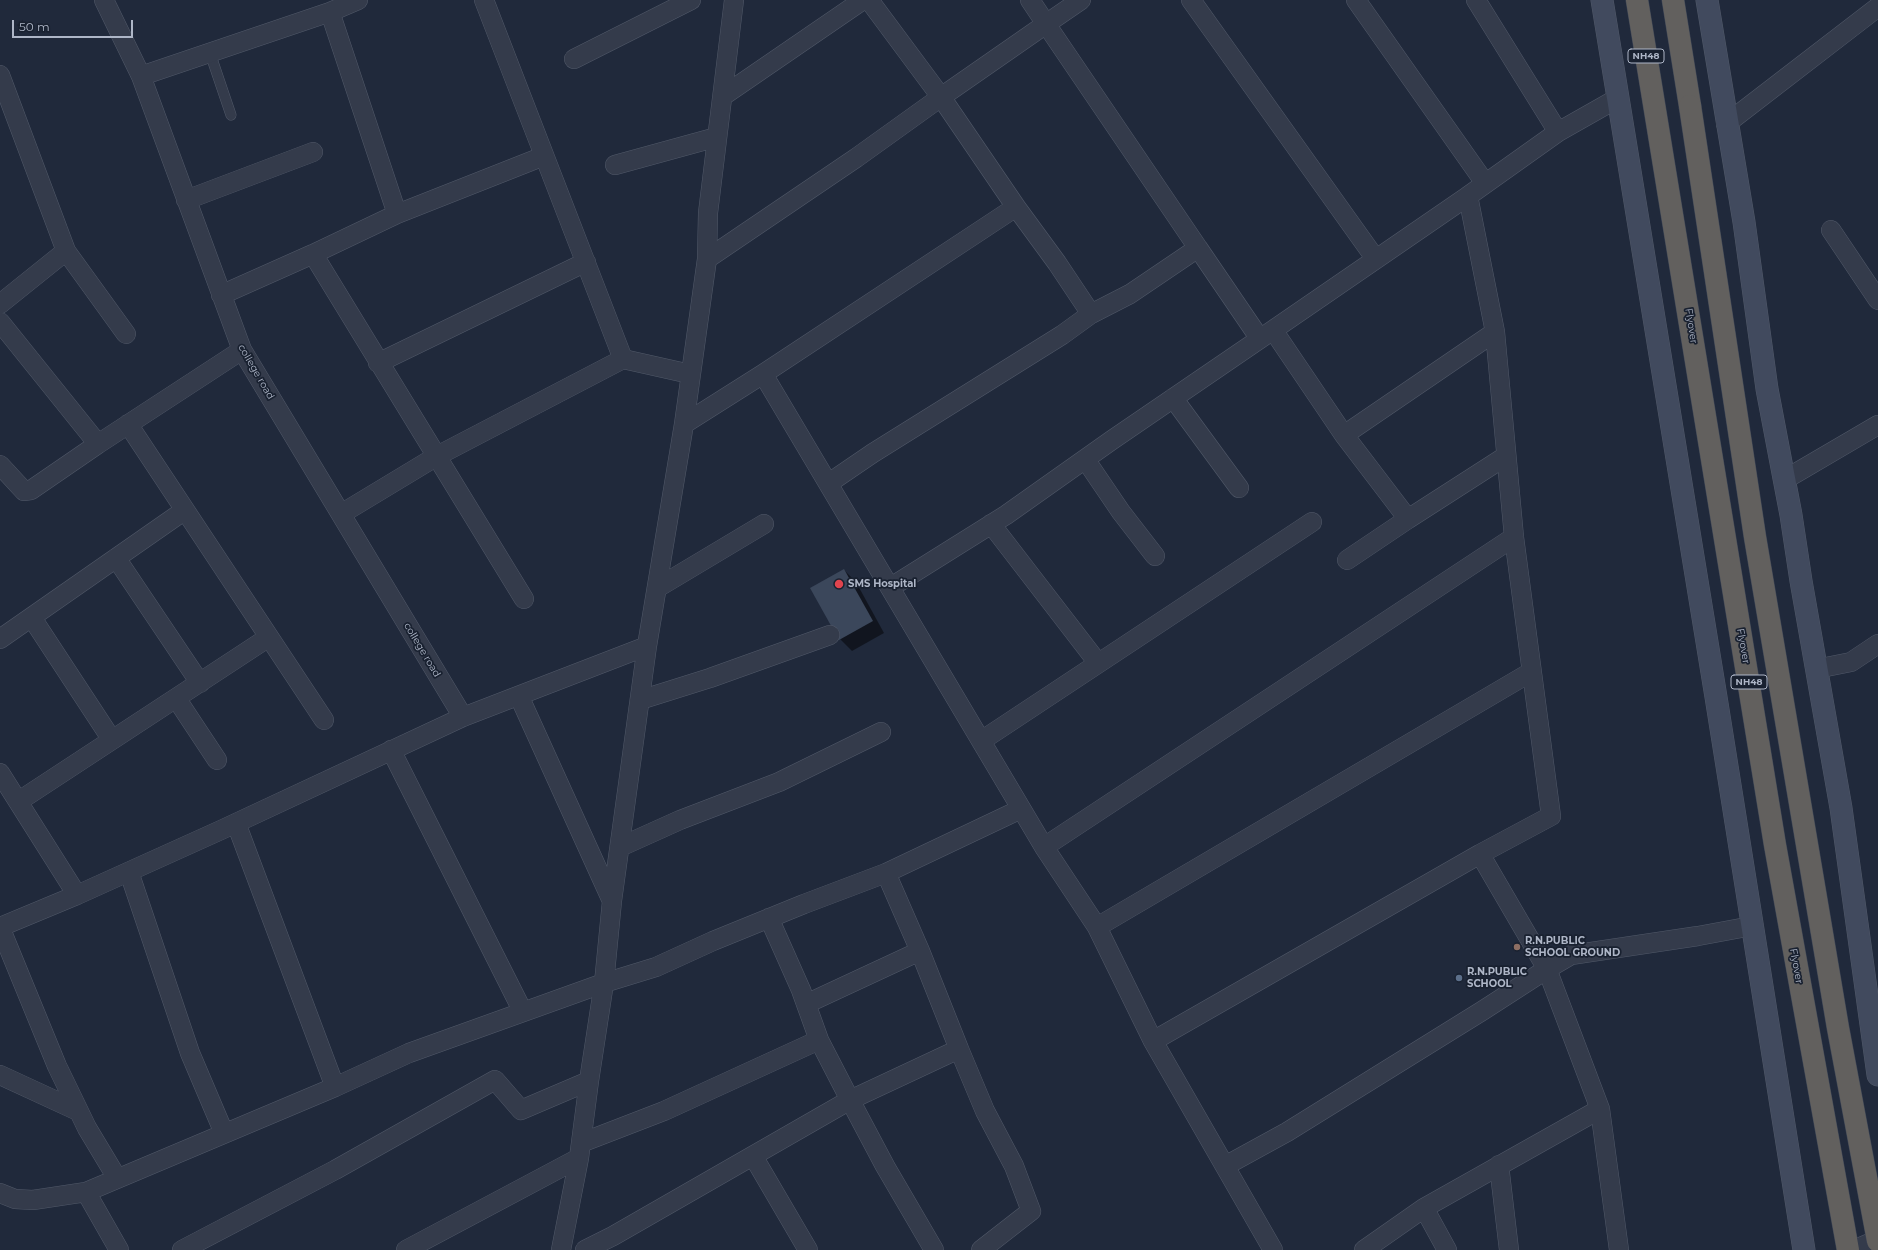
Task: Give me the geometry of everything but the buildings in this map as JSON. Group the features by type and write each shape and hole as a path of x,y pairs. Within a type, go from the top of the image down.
{"highway":[{"name":"Flyover","path":"1637,0 1775,845 1848,1250"},
{"name":"NH48","path":"1673,0 1755,537 1837,1021 1878,1241"}],"main road":[{"path":"1602,0 1804,1250"},
{"path":"1707,0 1726,124 1744,222 1767,389 1791,515 1800,581 1842,808 1878,1075"}],"street":[{"name":"college road","path":"104,0 141,76 242,350 463,717"},
{"path":"141,76 330,12 358,0"},
{"path":"484,0 623,359"},
{"path":"574,59 690,0"},
{"path":"561,1250 580,1151 588,1081 604,983 612,901 647,646 684,424 707,258 708,213 734,0"},
{"path":"723,96 863,0"},
{"path":"869,0 941,97 1091,314"},
{"path":"1030,0 1198,248 1267,334 1408,519"},
{"path":"707,258 856,158 941,97 1082,0"},
{"path":"1191,0 1376,258"},
{"path":"1356,0 1485,183"},
{"path":"1476,0 1558,132"},
{"path":"1726,124 1878,7"},
{"path":"330,12 397,214"},
{"path":"0,75 66,251 126,334"},
{"path":"890,587 991,524 1172,398 1468,196 1558,132 1618,98"},
{"path":"615,165 717,138"},
{"path":"186,200 313,152"},
{"path":"221,295 313,254 397,214 544,156"},
{"path":"1153,1041 1480,854 1551,816 1514,537 1495,332 1468,196"},
{"path":"684,424 763,374 1016,207"},
{"path":"1831,230 1878,300"},
{"path":"829,483 911,429 1062,335 1091,314 1130,294 1198,248"},
{"path":"0,304 66,251"},
{"path":"313,254 378,363 437,456 524,599"},
{"path":"378,363 586,262"},
{"path":"0,322 98,444"},
{"path":"1344,435 1495,332"},
{"path":"2,470 24,491 31,490 128,424 242,350"},
{"path":"341,514 437,456 623,359 690,374"},
{"path":"763,374 1021,809 1044,847 1097,927 1153,1041 1273,1250"},
{"path":"1172,398 1239,488"},
{"path":"128,424 324,720"},
{"path":"1784,480 1878,425"},
{"path":"1347,560 1506,456"},
{"path":"1085,459 1121,512 1155,556"},
{"path":"0,639 185,510"},
{"path":"981,740 1312,522"},
{"path":"657,588 764,524"},
{"path":"991,524 1098,663"},
{"path":"1044,847 1514,537"},
{"path":"116,558 200,683"},
{"path":"32,618 112,740"},
{"path":"640,700 710,678 830,634"},
{"path":"19,801 270,638"},
{"path":"1816,669 1851,662 1878,644"},
{"path":"118,1178 78,1111 57,1066 0,927 129,872 463,717 647,646"},
{"path":"1097,927 1532,672"},
{"path":"519,696 612,901"},
{"path":"176,698 217,760"},
{"path":"620,847 680,820 779,782 881,732"},
{"path":"391,750 507,983 523,1012"},
{"path":"1,777 19,801 77,895"},
{"path":"0,1193 15,1199 33,1200 86,1192 336,1086 409,1053 604,983 656,967 769,918 886,873 1021,809"},
{"path":"236,823 336,1086"},
{"path":"1480,854 1547,969 1600,1109 1619,1250"},
{"path":"129,872 190,1053 224,1133"},
{"path":"886,873 920,951 985,1111 1014,1166 1031,1211 980,1250"},
{"path":"769,918 806,1004 819,1040 885,1166 934,1250"},
{"path":"1225,1166 1287,1132 1571,955 1698,936 1752,926"},
{"path":"806,1004 920,951"},
{"path":"406,1250 580,1151 664,1110 819,1040"},
{"path":"585,1250 613,1236 850,1100 959,1049"},
{"path":"0,1075 78,1111"},
{"path":"182,1250 335,1170 496,1080 520,1110 588,1081"},
{"path":"1364,1250 1424,1208 1600,1109"},
{"path":"753,1156 808,1250"},
{"path":"1500,1165 1509,1250"},
{"path":"86,1192 119,1250"},
{"path":"1424,1208 1447,1250"},
{"path":"1857,1250 1878,1241"}],"lane":[{"path":"210,53 232,115"}],"place":[{"name":"SMS Hospital","path":"839,584"},
{"name":"R.N.PUBLIC SCHOOL GROUND","path":"1517,947"},
{"name":"R.N.PUBLIC SCHOOL","path":"1459,978"}]}
